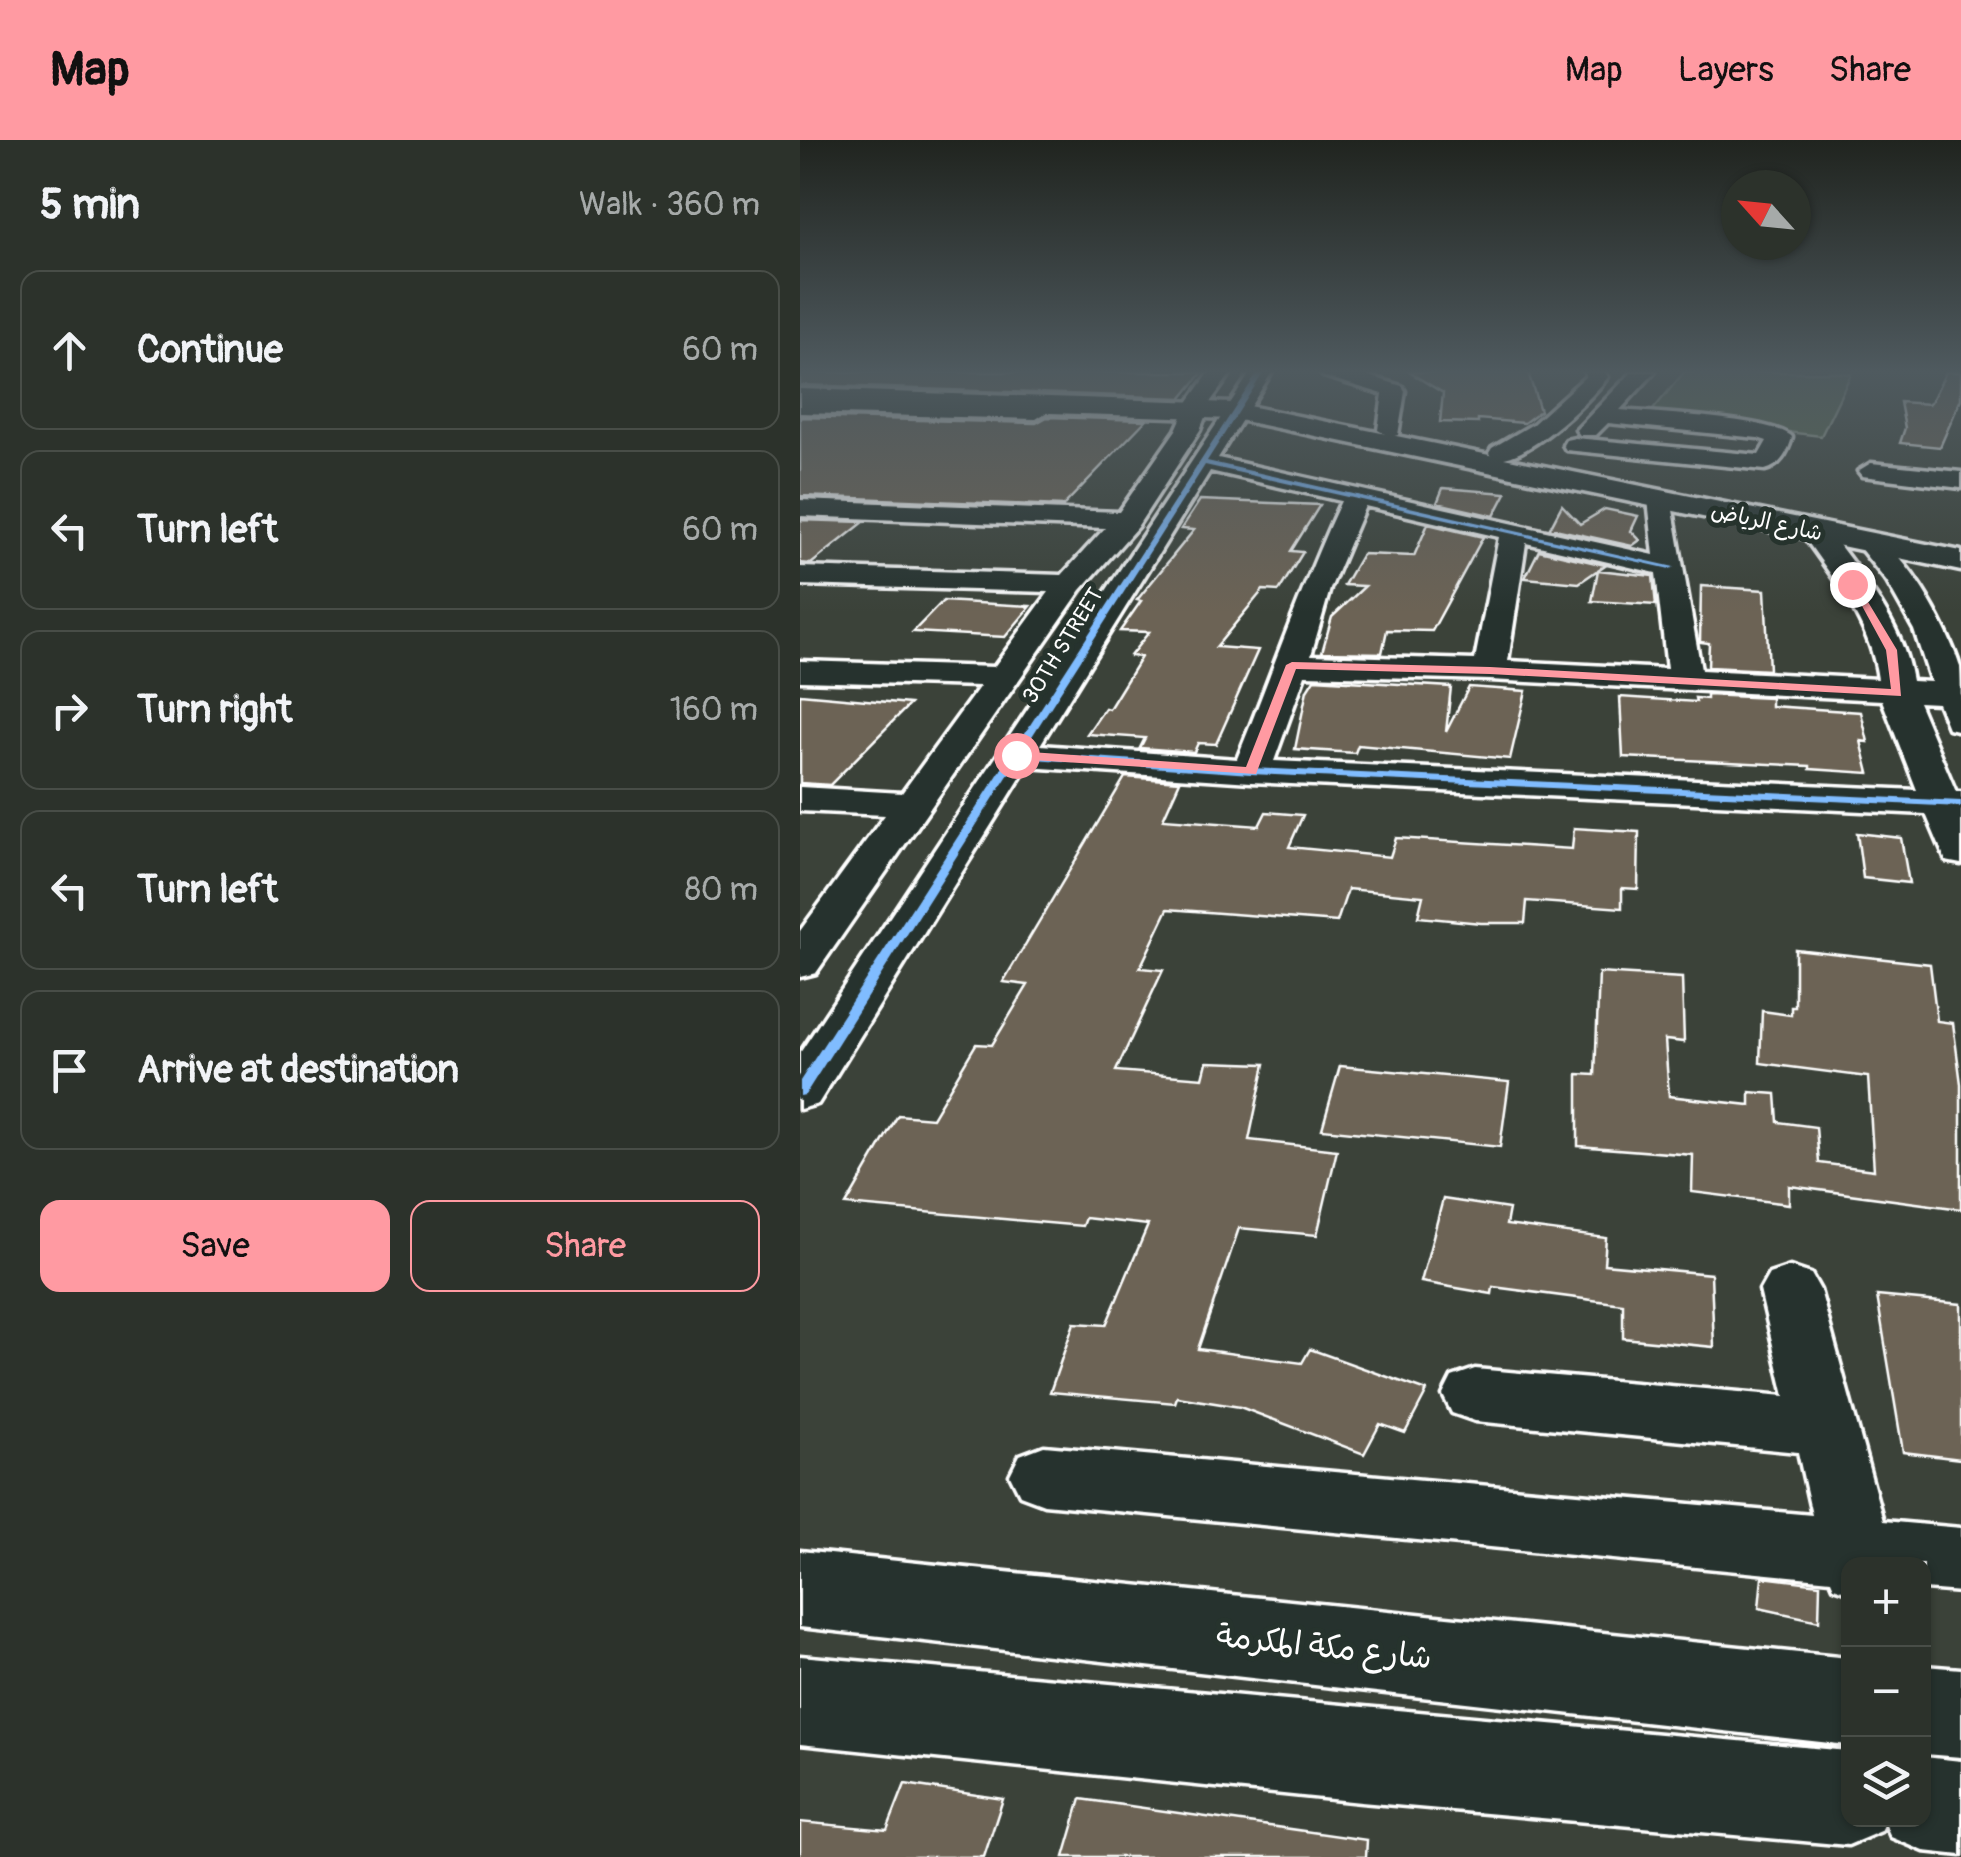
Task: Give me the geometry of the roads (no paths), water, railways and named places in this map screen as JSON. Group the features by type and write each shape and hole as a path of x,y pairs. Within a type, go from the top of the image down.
{"main road":[{"name":"شارع الرياض","path":"1584,452 1661,499 1961,561"},
{"name":"شارع الرياض","path":"1597,452 1961,548"},
{"name":"شارع مكة المكرمة","path":"800,1590 1841,1701"},
{"path":"800,1700 1342,1754 1841,1797"},
{"path":"1931,1711 1961,1713"},
{"path":"1931,1805 1961,1808"}],"street":[{"name":"30TH STREET","path":"801,960 1124,510 1179,452"},
{"name":"30TH STREET","path":"800,1092 1016,755 1191,452"},
{"path":"1275,452 1357,494 1670,567"},
{"path":"1871,471 1961,480"},
{"path":"1251,771 1292,665 1315,588 1357,494"},
{"path":"1661,499 1685,680"},
{"path":"800,508 1059,517 1124,510"},
{"path":"800,532 1010,539 1040,532 1059,517"},
{"path":"1814,531 1852,584 1891,650 1897,693 1951,803 1961,852"},
{"path":"1490,670 1514,533"},
{"path":"1292,665 1490,670 1897,693 1955,707 1945,634 1870,542"},
{"path":"800,576 1070,584"},
{"path":"800,671 1004,677"},
{"path":"1016,755 1251,771 1951,803"},
{"path":"800,800 913,805"},
{"path":"1790,1290 1858,1557"},
{"path":"1475,1395 1824,1427"},
{"path":"1044,1474 1848,1557"},
{"path":"1931,1559 1961,1560"}]}
